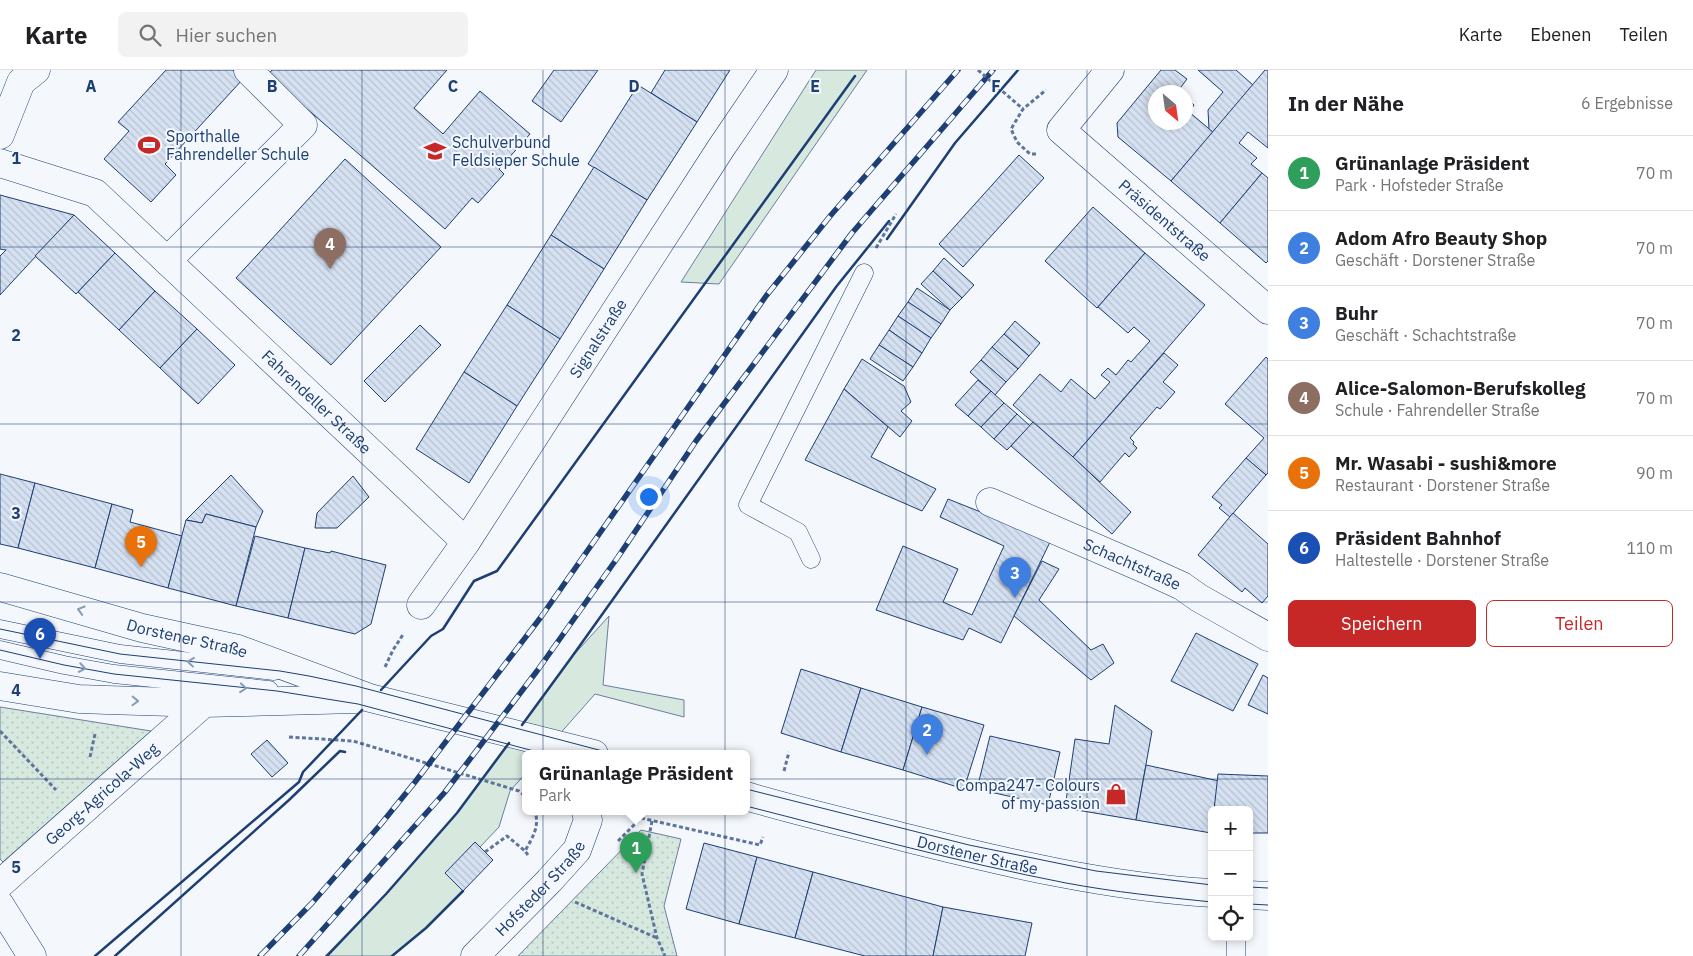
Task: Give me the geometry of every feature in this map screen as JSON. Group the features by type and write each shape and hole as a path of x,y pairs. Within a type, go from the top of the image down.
{"street":[{"path":"0,135 21,82 36,70"},
{"path":"168,261 303,125 248,70"},
{"name":"Signalstraße","path":"421,605 466,542 715,156 774,70"},
{"name":"Präsidentstraße","path":"1110,70 1061,130 1268,310"},
{"name":"Fahrendeller Straße","path":"0,163 95,193 466,542"},
{"name":"Schachtstraße","path":"990,502 1182,586 1199,598 1268,637"},
{"name":"Dorstener Straße","path":"0,587 142,628 238,649 370,698 565,750"},
{"name":"Dorstener Straße","path":"0,686 79,699 204,703 370,698"},
{"name":"Georg-Agricola-Weg","path":"0,884 204,703"},
{"name":"Dorstener Straße","path":"750,797 1058,874 1208,893"},
{"name":"Hofsteder Straße","path":"475,956 578,850 588,820 587,815"},
{"path":"1253,895 1268,896"},
{"path":"0,905 32,956"}],"lane":[{"path":"811,559 798,532 748,505 864,273"},
{"path":"0,629 120,654 280,671 309,676"},
{"path":"0,650 114,674 277,691 332,700"},
{"path":"1236,941 1236,956"}],"path":[{"path":"978,70 1023,110 1012,129 1017,142 1030,154"},
{"path":"864,273 880,240 896,214"},
{"path":"370,698 393,650 421,605"},
{"path":"0,731 43,778 80,813"},
{"path":"284,737 353,741 522,793"},
{"path":"525,852 536,832 536,815"},
{"path":"615,844 641,818 760,845"},
{"path":"652,821 642,874 657,938 665,956"},
{"path":"485,852 507,836 525,852 549,881"},
{"path":"586,908 657,938"}],"shaded area":[{"path":"816,70 867,70 719,284 681,282"},
{"path":"609,616 603,685 684,700 684,717 595,694 546,750 522,750 522,778 510,791 499,827 480,847 475,843 463,891 426,928 393,956 325,956 386,894 457,813 571,658"},
{"path":"0,707 151,731 3,862 0,859"},
{"path":"641,830 681,839 664,906 677,956 518,956"}],"building":[{"name":"Sporthalle Fahrendeller Schule","path":"166,70 233,70 243,79 165,164 176,175 151,202 104,159 129,131 118,122"},
{"name":"Schulverbund Feldsieper Schule","path":"272,70 447,70 414,108 443,134 480,91 530,134 499,169 504,174 478,203 472,198 445,229 268,75"},
{"path":"554,70 598,70 561,122 532,101"},
{"path":"665,70 730,70 697,122 651,93"},
{"path":"1161,70 1175,70 1187,79 1182,85 1149,85"},
{"path":"1198,70 1236,70 1253,85 1213,132 1209,129 1208,110 1223,92"},
{"path":"1265,70 1268,70 1268,148 1248,132 1239,143 1257,158 1251,164 1262,173 1220,223 1171,181"},
{"path":"638,85 697,122 647,200 588,164"},
{"path":"1148,86 1148,130 1193,130 1193,115 1213,132 1171,181 1118,137 1117,123"},
{"path":"1019,155 1044,178 963,267 939,244"},
{"path":"345,159 441,247 331,365 236,278"},
{"path":"594,167 647,200 604,269 551,235"},
{"path":"1262,173 1268,178 1268,261 1266,263 1220,223"},
{"path":"0,195 74,215 0,295 0,256 6,250 0,249"},
{"path":"1093,207 1145,253 1097,308 1045,261"},
{"path":"74,215 115,253 76,294 35,256"},
{"path":"551,235 604,269 560,339 507,305"},
{"path":"115,253 155,291 119,330 78,292"},
{"path":"1145,253 1205,305 1073,457 1013,405 1040,374 1061,392 1071,379 1095,399 1110,382 1101,375 1108,368 1116,375 1128,360 1131,362 1150,341 1134,327 1128,333 1098,307"},
{"path":"944,258 974,285 962,298 933,271"},
{"path":"933,271 962,298 950,310 921,284"},
{"path":"917,288 950,310 941,324 908,302"},
{"path":"155,291 197,329 160,368 119,330"},
{"path":"908,302 941,324 931,338 898,316"},
{"path":"507,305 560,339 517,406 464,372"},
{"path":"898,316 931,338 922,353 889,330"},
{"path":"1015,321 1040,343 1029,356 1004,334"},
{"path":"420,325 441,345 385,402 364,381"},
{"path":"197,329 235,365 198,404 160,368"},
{"path":"889,330 922,353 913,367 879,345"},
{"path":"1004,334 1029,356 1018,369 992,347"},
{"path":"879,345 913,367 903,381 870,359"},
{"path":"992,347 1018,369 1006,382 981,360"},
{"path":"1164,353 1178,365 1163,382 1175,392 1160,409 1157,407 1130,438 1137,448 1129,457 1125,453 1100,482 1073,457"},
{"path":"1266,357 1268,359 1268,473 1266,475 1246,458 1264,438 1225,404"},
{"path":"862,359 904,386 911,402 901,411 912,421 900,437 844,389"},
{"path":"981,360 1006,382 995,395 970,372"},
{"path":"464,372 517,406 469,483 416,449"},
{"path":"978,380 991,391 968,416 955,405"},
{"path":"844,389 888,427 871,457 936,489 922,511 805,460"},
{"path":"991,391 1004,403 981,427 968,416"},
{"path":"1004,403 1017,414 994,439 981,427"},
{"path":"1017,414 1030,426 1007,450 994,439"},
{"path":"1033,422 1131,512 1112,534 1011,446"},
{"path":"1246,458 1266,475 1230,517 1219,508 1222,505 1212,497"},
{"path":"0,474 35,483 18,548 0,544"},
{"path":"231,475 263,511 256,527 206,514 202,523 186,520"},
{"path":"353,476 369,497 337,528 315,528 317,513"},
{"path":"35,483 112,504 95,568 18,548"},
{"path":"948,499 1051,540 1001,643 969,628 963,640 876,610 903,546 958,569 943,602 972,615 1004,546 940,517"},
{"path":"112,504 133,510 130,522 182,536 168,588 95,568"},
{"path":"1233,513 1268,544 1268,596 1262,603 1245,588 1242,592 1198,555"},
{"path":"206,514 256,527 236,606 168,588 186,520 202,523"},
{"path":"255,536 305,548 288,618 236,606"},
{"path":"305,548 330,553 331,551 386,565 371,624 355,634 288,618"},
{"path":"1042,561 1059,569 1039,600 1091,650 1103,644 1114,663 1091,680 1014,616"},
{"path":"1196,633 1258,664 1233,711 1171,681"},
{"path":"801,669 861,688 841,752 781,733"},
{"path":"1263,675 1268,678 1268,714 1248,705"},
{"path":"861,688 922,707 903,770 841,752"},
{"path":"1115,705 1152,731 1136,820 1065,808 1075,739 1109,744"},
{"path":"922,707 984,725 964,789 903,770"},
{"path":"990,736 1060,752 1048,805 977,789"},
{"path":"267,740 288,763 272,777 251,754"},
{"path":"1146,765 1219,781 1215,806 1208,806 1208,832 1136,820"},
{"path":"1218,774 1268,776 1268,833 1253,833 1253,806 1214,806"},
{"path":"475,842 493,860 463,891 445,873"},
{"path":"704,843 757,857 739,924 686,909"},
{"path":"757,857 813,872 795,938 739,924"},
{"path":"813,872 943,907 933,956 865,956 795,938"},
{"path":"943,907 1032,923 1025,956 933,956"}],"tram line":[{"path":"0,629 120,654 280,671 309,676 356,686 599,750"},
{"path":"0,650 114,674 277,691 358,704 530,750"},
{"path":"750,790 969,845 1096,871 1208,885"},
{"path":"750,807 905,847 1026,875 1102,889 1208,902"},
{"path":"1253,887 1268,888"},
{"path":"1253,904 1268,905"}],"railway":[{"path":"260,956 312,903 415,782 541,617 766,296 831,215 958,70"},
{"path":"299,956 445,792 537,671 618,557 696,441 852,233 993,70"}],"wall":[{"path":"887,239 955,143 1018,70"},
{"path":"381,690 431,636 443,629 474,581 497,571 855,76"},
{"path":"522,725 836,287 889,221"},
{"path":"95,956 299,782 303,772 362,710"},
{"path":"327,956 386,894 457,813 509,743"},
{"path":"115,956 289,800 340,751 345,752"},
{"path":"392,956 426,928 463,891"}],"place":[{"name":"Sporthalle Fahrendeller Schule","path":"149,145"},
{"name":"Schulverbund Feldsieper Schule","path":"435,151"},
{"name":"Alice-Salomon-Berufskolleg","path":"330,269"},
{"name":"Mr. Wasabi - sushi&more","path":"141,567"},
{"name":"Buhr","path":"1015,598"},
{"name":"Präsident Bahnhof","path":"40,659"},
{"name":"Adom Afro Beauty Shop","path":"927,755"},
{"name":"Compa247- Colours of my passion","path":"1116,794"},
{"name":"Grünanlage Präsident","path":"636,873"}]}
